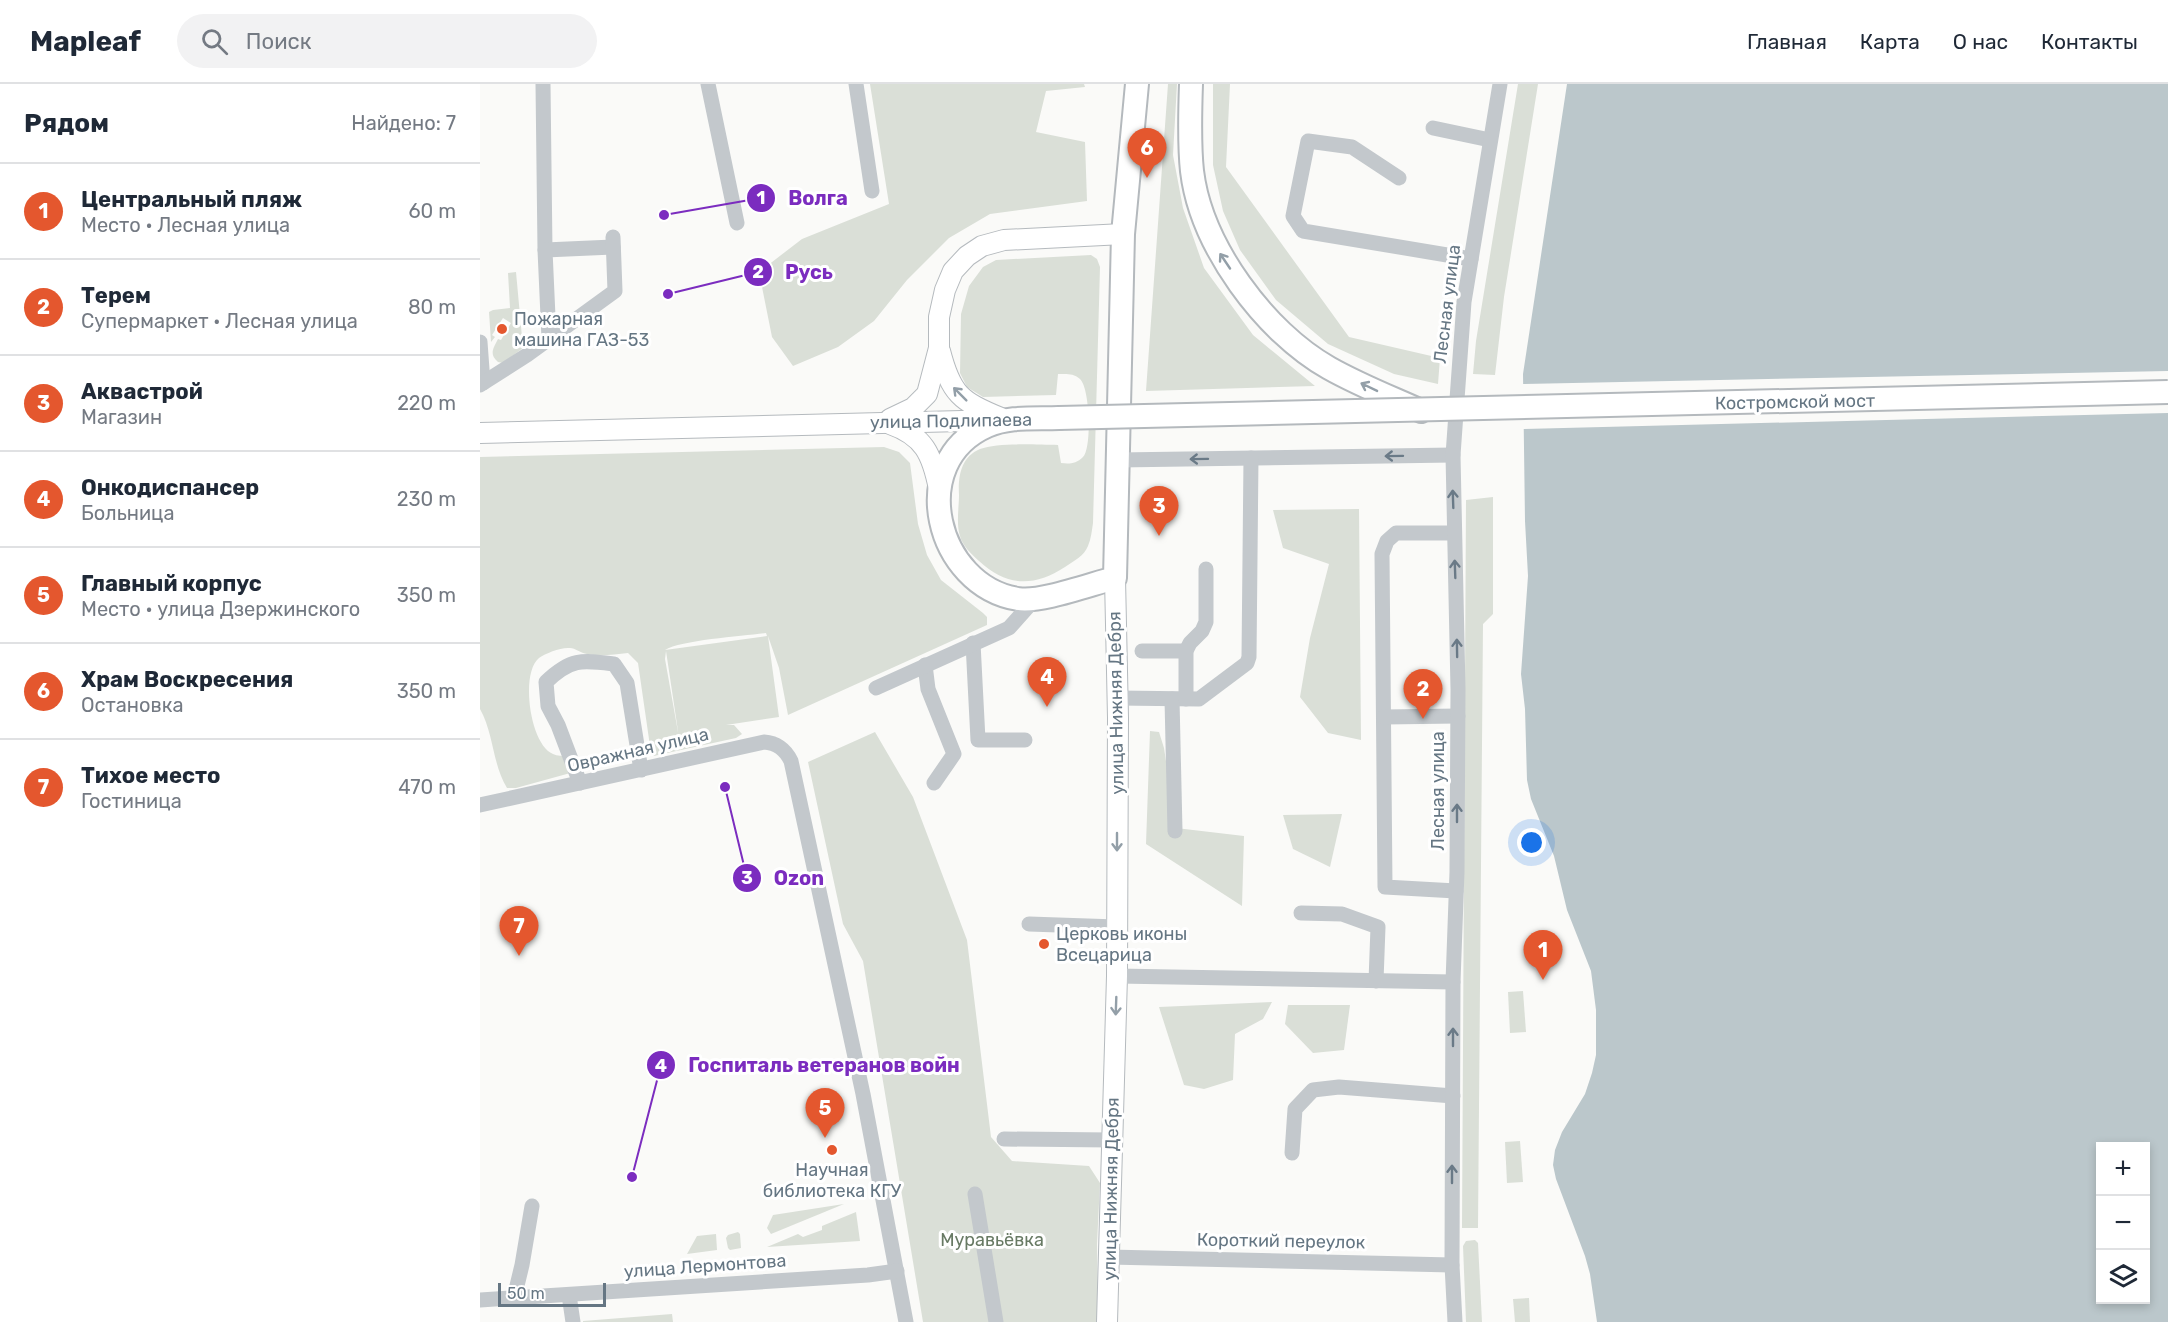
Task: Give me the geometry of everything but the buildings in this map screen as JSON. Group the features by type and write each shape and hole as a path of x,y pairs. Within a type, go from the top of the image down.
{"highway":[{"name":"улица Нижняя Дебря","path":"1115,578 1123,234 1137,84"},
{"path":"1191,84 1192,172 1202,211 1218,251 1248,296 1285,335 1328,368 1422,411"},
{"name":"Костромской мост","path":"1422,411 2168,392"},
{"name":"улица Подлипаева","path":"1005,420 1422,411"},
{"path":"1005,420 986,426 966,438 954,449 942,473 939,489 943,533 962,567 982,584 1003,595 1018,599 1034,600 1115,578"}],"main road":[{"path":"884,422 913,408 927,394 939,348 939,317 945,290 953,271 967,256 982,246 1004,240 1123,234"},
{"path":"939,348 949,382 957,394 1005,420"},
{"name":"улица Подлипаева","path":"480,433 1005,420"},
{"path":"884,422 914,435 922,444 933,465 939,489"},
{"name":"улица Нижняя Дебря","path":"1107,1322 1117,976 1115,578"}],"street":[{"path":"543,84 545,250 549,339"},
{"path":"708,84 737,224"},
{"path":"856,84 872,191"},
{"name":"Лесная улица","path":"1455,1322 1452,1265 1453,982 1458,716 1453,455 1464,302 1500,84"},
{"path":"1433,128 1490,140"},
{"path":"1399,178 1352,147 1308,141 1293,216 1303,231 1471,259"},
{"path":"482,384 615,291 613,242 545,250"},
{"path":"480,342 482,384"},
{"path":"1118,460 1453,455"},
{"path":"1117,698 1204,697 1243,668 1248,657 1251,458"},
{"path":"1454,532 1396,533 1387,541 1382,554 1385,887 1456,891"},
{"path":"1175,831 1179,699 1186,651 1190,643 1202,631 1206,622 1206,569"},
{"path":"876,688 1009,628 1034,600"},
{"path":"973,643 978,740 1025,740"},
{"path":"1142,651 1186,651"},
{"path":"580,783 558,725 548,706 546,682 559,669 584,660 614,664 627,683 640,770"},
{"path":"926,665 928,689 954,754 934,783"},
{"path":"1384,717 1458,716"},
{"name":"Овражная улица","path":"480,805 765,742 774,743 783,750 791,761 863,1094 897,1271"},
{"path":"1301,913 1342,914 1378,927 1376,981"},
{"path":"1029,924 1117,927"},
{"path":"1117,976 1453,982"},
{"path":"1292,1153 1295,1109 1313,1090 1339,1088 1453,1096"},
{"path":"1004,1139 1111,1140"},
{"path":"975,1194 996,1322"},
{"path":"514,1298 532,1206"},
{"name":"Короткий переулок","path":"1109,1257 1452,1265"},
{"path":"897,1271 906,1322"},
{"name":"улица Лермонтова","path":"480,1300 868,1275 897,1271"},
{"path":"569,1295 573,1322"}],"green space":[{"path":"870,84 1084,84 1085,87 1046,91 1036,132 1085,142 1087,201 990,214 949,238 907,280 874,321 838,347 793,366 772,337 759,272 802,239 889,204"},
{"path":"1168,84 1177,84 1173,155 1183,208 1204,268 1253,335 1315,386 1146,391"},
{"path":"1213,84 1230,84 1226,167 1349,337 1440,358 1438,384 1394,374 1328,344 1276,300 1240,250 1223,211 1213,165"},
{"path":"1518,84 1538,84 1504,297 1495,375 1473,374 1476,341"},
{"path":"1091,255 1097,259 1100,267 1093,523 1090,540 1081,555 1054,574 1032,581 1010,580 989,570 970,553 961,539 958,521 959,481 962,468 974,452 988,447 1007,445 1058,445 1061,463 1078,461 1083,457 1088,442 1089,418 1086,394 1080,379 1067,374 1058,374 1056,395 983,397 967,387 960,373 961,314 969,286 983,267 996,260"},
{"path":"516,272 523,348 503,363 495,359 493,351 498,339 501,340 511,323 503,318 492,335 495,337 491,342 489,312 510,308 508,273"},
{"path":"884,447 899,452 910,463 918,524 927,555 941,580 983,613 987,617 987,625 788,715 779,668 768,636 779,717 726,725 734,725 742,734 736,738 654,756 651,753 638,663 628,653 592,655 570,648 562,648 539,658 533,666 530,678 530,708 533,724 545,748 555,755 567,756 574,772 516,788 507,788 498,769 488,728 480,709 480,457","holes":["766,633 767,636 665,650 698,641","666,651 678,731 678,732 665,659"]},
{"path":"1493,497 1493,614 1483,624 1478,1228 1462,1228 1466,500"},
{"path":"1359,509 1361,740 1328,733 1300,697 1310,638 1329,564 1283,548 1273,510"},
{"path":"1150,731 1159,732 1164,748 1176,828 1244,836 1242,906 1146,844"},
{"name":"Муравьёвка","path":"875,732 913,797 967,940 991,1137 1012,1161 1089,1166 1100,1183 1097,1244 1098,1322 923,1322 863,961 843,924 808,762"},
{"path":"1342,814 1330,867 1293,849 1283,815"},
{"path":"1523,991 1526,1032 1510,1033 1508,992"},
{"path":"1272,1002 1263,1019 1235,1034 1233,1080 1204,1089 1184,1085 1159,1007"},
{"path":"1288,1005 1350,1005 1344,1050 1313,1053 1285,1024"},
{"path":"1520,1141 1523,1182 1507,1183 1505,1142"},
{"path":"844,1204 771,1234 767,1228 773,1215"},
{"path":"856,1212 860,1241 767,1247 798,1234 803,1237 822,1230 822,1226"},
{"path":"738,1232 741,1248 730,1250 726,1238"},
{"path":"716,1234 717,1250 687,1254 697,1236"},
{"path":"1475,1240 1478,1243 1482,1322 1466,1322 1463,1246 1466,1241"},
{"path":"1529,1298 1530,1322 1515,1322 1513,1299"},
{"path":"672,1314 673,1322 583,1322 583,1321"}],"shaded area":[{"path":"1567,84 2168,84 2168,1322 1597,1322 1585,1256 1556,1179 1553,1165 1555,1150 1562,1132 1585,1094 1592,1073 1596,1055 1596,1010 1591,971 1567,910 1554,856 1531,799 1527,780 1525,709 1521,674 1528,576 1523,374"}],"pier":[{"path":"2168,371 2168,413 1521,429 1520,384"}],"place":[{"name":"Храм Воскресения","path":"1147,178"},
{"name":"Волга","path":"664,215"},
{"name":"Русь","path":"668,294"},
{"name":"Пожарная машина ГАЗ-53","path":"502,329"},
{"name":"Аквастрой","path":"1159,536"},
{"name":"Онкодиспансер","path":"1047,707"},
{"name":"Терем","path":"1423,719"},
{"name":"Ozon","path":"725,787"},
{"name":"Церковь иконы Всецарица","path":"1044,944"},
{"name":"Тихое место","path":"519,956"},
{"name":"Центральный пляж","path":"1543,980"},
{"name":"Главный корпус","path":"825,1138"},
{"name":"Научная библиотека КГУ","path":"832,1150"},
{"name":"Госпиталь ветеранов войн","path":"632,1177"}]}
